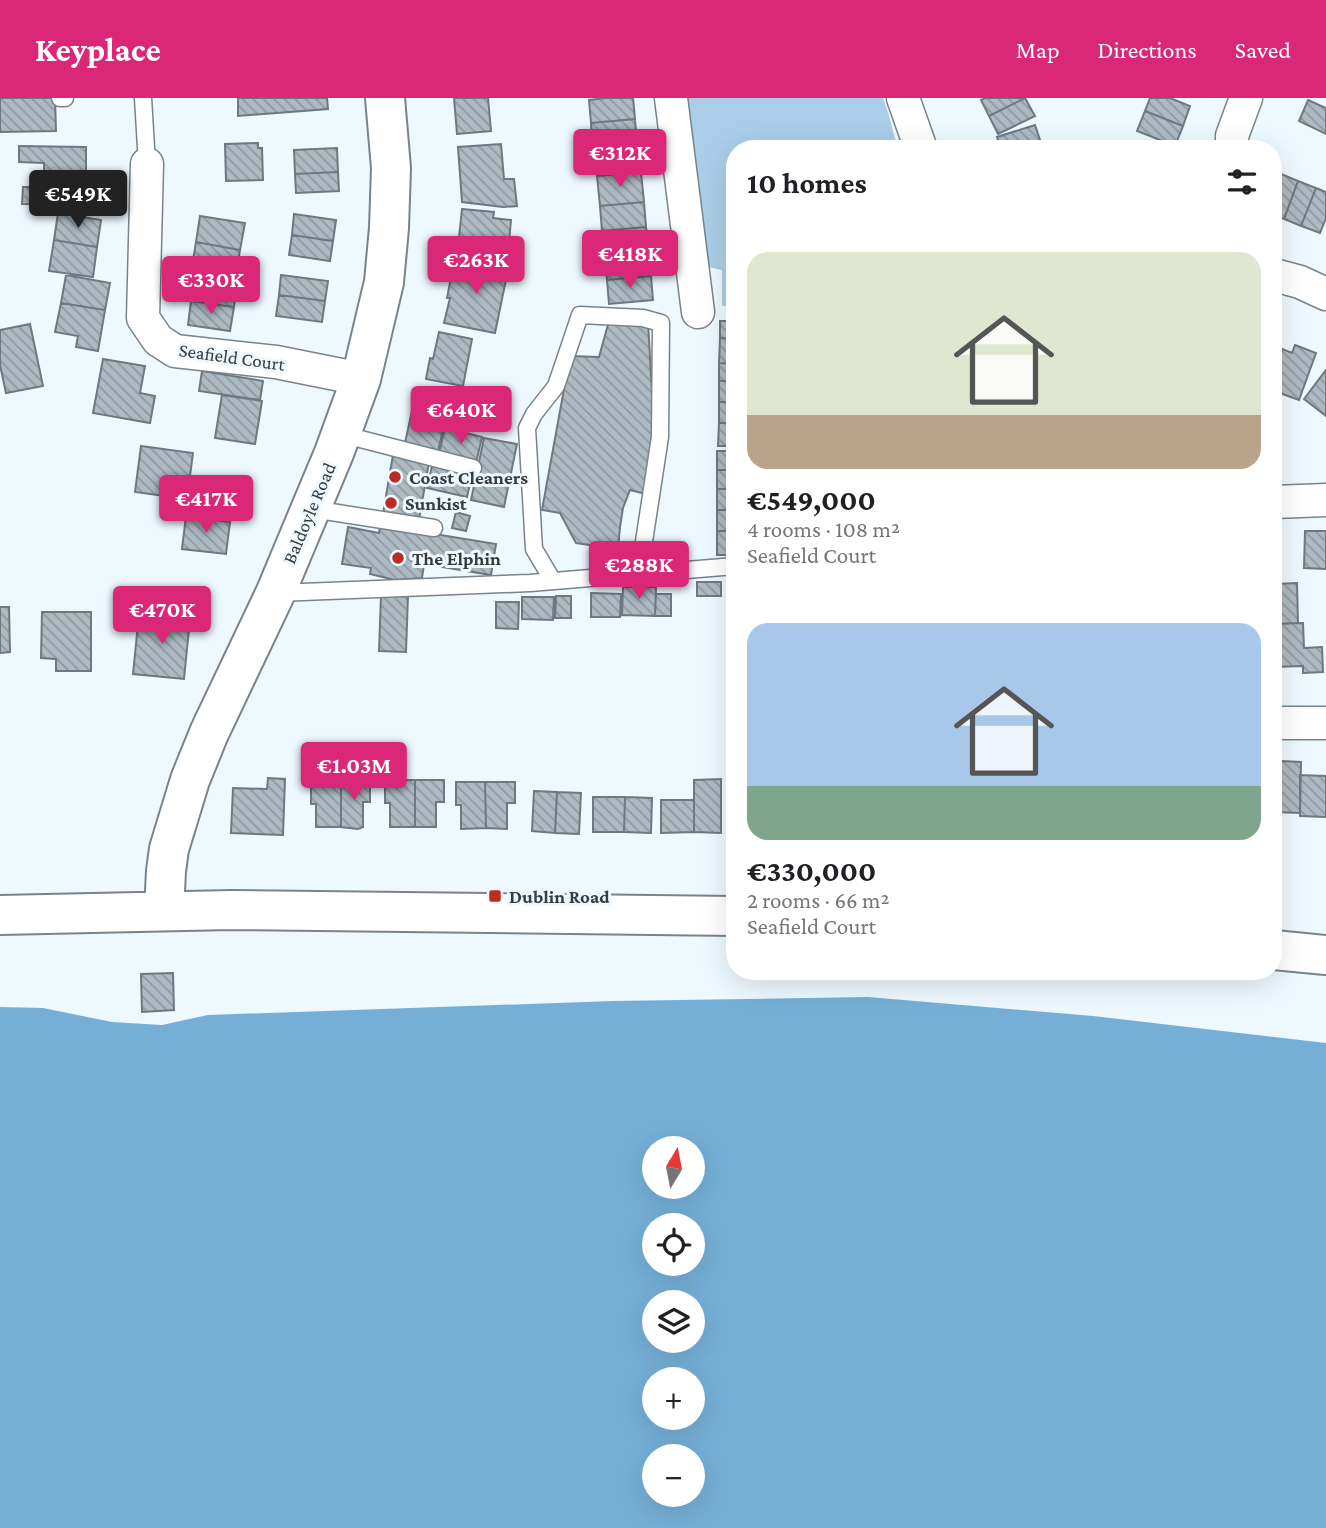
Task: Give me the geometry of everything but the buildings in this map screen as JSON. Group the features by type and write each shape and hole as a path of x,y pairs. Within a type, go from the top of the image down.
{"main road":[{"name":"Baldoyle Road","path":"164,911 167,860 178,815 209,733 275,594 361,379 384,282 387,255 391,168 385,98"},
{"path":"0,915 231,910 726,916"},
{"path":"1282,951 1326,955"}],"street":[{"path":"671,98 698,312"},
{"path":"903,98 918,140"},
{"path":"1232,140 1246,98"},
{"name":"Seafield Court","path":"147,164 143,318 158,340 176,352 276,362 361,379"},
{"path":"1282,277 1326,294"},
{"path":"1282,502 1326,500"},
{"path":"1282,723 1326,723"}],"lane":[{"path":"143,98 147,164"},
{"path":"553,581 534,549 527,428 534,414 556,386 580,315 643,318 661,323 660,437 639,574"},
{"path":"341,434 473,468"},
{"path":"310,509 434,527"},
{"path":"275,594 553,581 726,567"}],"shaded area":[{"path":"685,98 883,98 896,140 726,140 726,306 722,306 722,270 708,267 701,257"},
{"path":"868,997 1093,1016 1326,1043 1326,1528 0,1528 0,1007 43,1008 112,1022 162,1025 208,1015 613,1001"}],"place":[{"name":"Coast Cleaners","path":"395,477"},
{"name":"Sunkist","path":"391,503"},
{"name":"The Elphin","path":"398,558"},
{"name":"Dublin Road","path":"495,896"}]}
